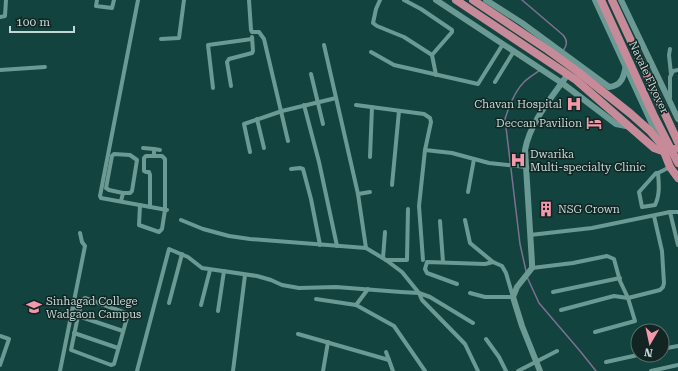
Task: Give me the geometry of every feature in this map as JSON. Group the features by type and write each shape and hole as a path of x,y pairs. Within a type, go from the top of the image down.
{"highway":[{"path":"456,0 542,56 578,68 650,131 661,144 678,178"},
{"path":"473,0 549,48 563,62 568,74 654,148 665,152 678,148"},
{"name":"Navale Flyover","path":"601,0 653,114 672,164"},
{"name":"Navale Flyover","path":"612,0 678,142"},
{"path":"661,144 678,138"},
{"path":"672,164 678,160"}],"street":[{"path":"0,17 4,16 6,0"},
{"path":"97,0 96,6 112,8 114,0"},
{"path":"138,0 100,196 101,198 166,210"},
{"path":"161,39 179,38 184,0"},
{"path":"230,86 227,62 229,59 252,53 253,51 249,0"},
{"path":"380,0 372,20 374,24 404,37 432,55 436,75"},
{"path":"404,0 421,9 452,30 452,32 432,55"},
{"path":"436,0 559,81 616,124 631,127"},
{"path":"486,0 522,24 549,48"},
{"path":"596,0 661,144"},
{"path":"621,0 677,118 653,126"},
{"path":"252,32 259,32 264,39 288,141"},
{"path":"213,88 208,45 252,39"},
{"path":"371,52 394,65 478,84 503,44"},
{"path":"324,45 358,194 366,248"},
{"path":"670,49 670,101"},
{"path":"495,82 514,51"},
{"path":"578,68 609,87 617,86 620,83 626,66"},
{"path":"0,70 45,67"},
{"path":"671,74 673,71 678,70"},
{"path":"311,74 323,124"},
{"path":"513,297 517,287 531,269 525,150 530,131 559,81 568,74"},
{"path":"250,152 244,124 282,111 336,98"},
{"path":"304,105 319,162 337,246"},
{"path":"356,106 424,114 430,118 431,122 425,150 418,206 423,260"},
{"path":"370,157 372,107"},
{"path":"392,185 399,111"},
{"path":"257,119 264,148"},
{"path":"143,148 160,150"},
{"path":"154,149 154,156"},
{"path":"425,150 505,165 526,166"},
{"path":"114,154 130,155 137,160 132,191 130,194 123,193 106,188 112,156 114,154"},
{"path":"140,205 139,225 159,232 162,229 166,210 164,156 146,156 144,158 144,171 149,172 150,175 150,206"},
{"path":"468,192 474,159"},
{"path":"658,174 658,200 655,205 642,207 639,192 656,173 658,174 672,164"},
{"path":"291,169 303,169 311,199 320,245"},
{"path":"358,194 370,192"},
{"path":"121,201 123,193"},
{"path":"384,259 407,260 408,209"},
{"path":"530,235 592,228 670,212 678,212"},
{"path":"670,212 678,245"},
{"path":"561,310 614,296 628,298 660,290 663,287 662,251 654,216"},
{"path":"181,220 203,229 230,236 250,239 366,248 402,272 422,300 465,344 478,371"},
{"path":"465,220 470,243 493,262 502,266 506,273 522,326 540,371"},
{"path":"440,221 443,262"},
{"path":"384,259 385,232"},
{"path":"60,371 85,246 82,242 80,233"},
{"path":"137,371 169,249 188,257 197,265 210,270 257,276 282,285 299,288 336,287 418,293 430,297 473,323"},
{"path":"169,303 182,254"},
{"path":"531,269 610,256 612,257 615,261 635,321 595,332"},
{"path":"457,284 427,273 425,269 427,262 485,264 493,262"},
{"path":"201,305 210,270"},
{"path":"218,311 224,271"},
{"path":"233,371 246,275"},
{"path":"553,292 620,278"},
{"path":"356,306 368,289"},
{"path":"470,293 485,297 513,297"},
{"path":"85,298 126,313 127,318 114,364 111,365 73,351 71,348 80,309 85,298"},
{"path":"316,299 356,306 394,326 409,346 424,371"},
{"path":"73,306 80,309"},
{"path":"78,316 123,331"},
{"path":"74,333 118,348"},
{"path":"298,334 389,360"},
{"path":"0,336 9,339 0,363"},
{"path":"486,339 499,357 506,371"},
{"path":"323,371 328,342"},
{"path":"386,352 393,371"},
{"path":"518,371 557,352"},
{"path":"606,362 630,357"},
{"path":"651,371 678,365"}],"waterway":[{"path":"522,0 563,35 566,39 563,51"},
{"path":"526,271 520,244 505,119 517,90 526,80 540,70"},
{"path":"527,277 539,303 596,371"}],"place":[{"name":"Chavan Hospital","path":"574,104"},
{"name":"Deccan Pavilion","path":"594,123"},
{"name":"Dwarika Multi-specialty Clinic","path":"518,160"},
{"name":"NSG Crown","path":"546,209"},
{"name":"Sinhagad College Wadgaon Campus","path":"34,307"}]}
